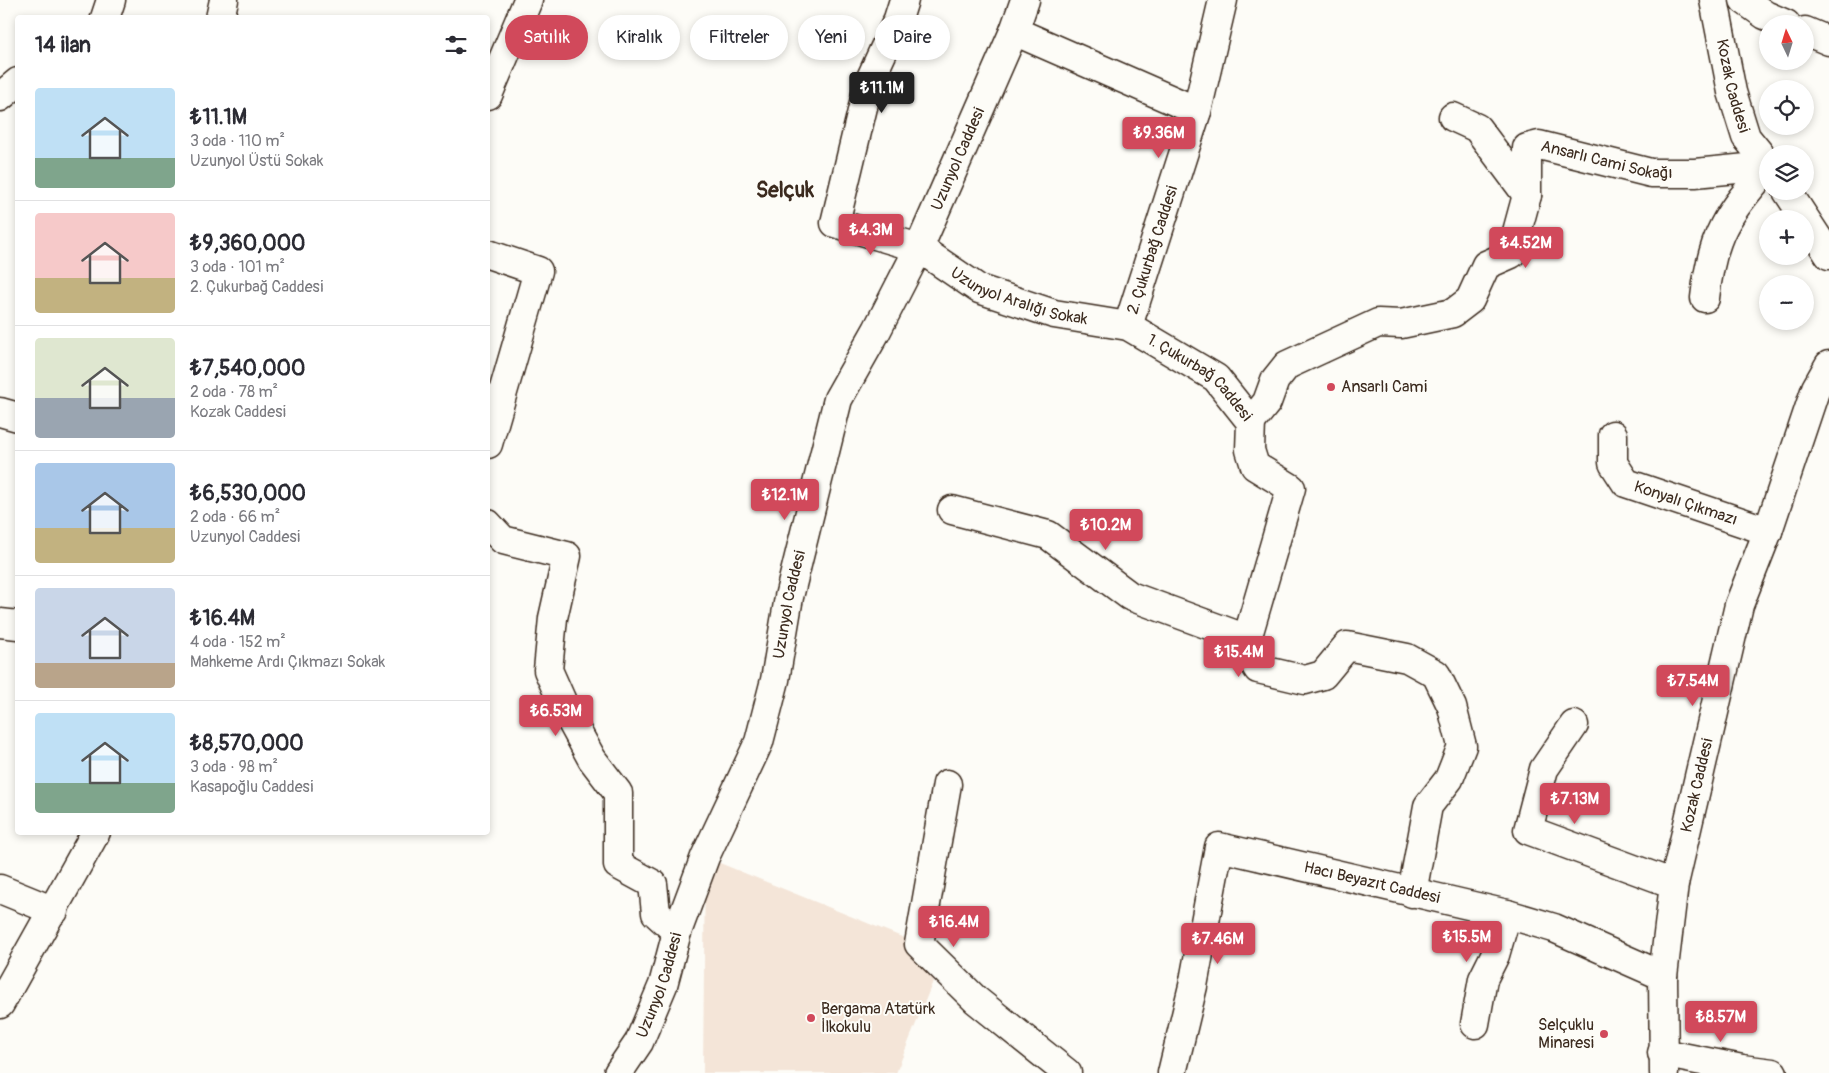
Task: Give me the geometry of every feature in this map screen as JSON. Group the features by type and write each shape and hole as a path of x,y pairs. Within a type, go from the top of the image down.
{"street":[{"path":"106,15 111,0"},
{"path":"221,15 224,0"},
{"path":"490,90 528,0"},
{"name":"Uzunyol Aralığı Sokak","path":"904,0 898,19 868,82 835,223 919,248 979,290 1054,314 1128,326"},
{"name":"Uzunyol Caddesi","path":"618,1073 639,1042 663,985 677,932 705,857 759,742 774,680 789,597 838,399 877,330 919,248 1014,31 1025,0"},
{"name":"2. Çukurbağ Caddesi","path":"1128,326 1197,111 1223,0"},
{"name":"Kozak Caddesi","path":"1714,0 1732,92 1746,137 1759,154"},
{"path":"1744,0 1764,15"},
{"path":"1014,31 1197,111"},
{"path":"1814,35 1829,41"},
{"path":"0,97 15,84"},
{"path":"1453,117 1477,128 1527,195"},
{"name":"Ansarlı Cami Sokağı","path":"1252,422 1267,402 1275,380 1287,365 1378,323 1401,324 1427,320 1453,313 1470,300 1486,266 1511,254 1527,195 1527,148 1539,145 1651,173 1695,173 1759,167"},
{"path":"1705,298 1709,263 1719,232 1738,202 1759,177"},
{"path":"1792,200 1829,255"},
{"path":"490,255 538,271 490,437"},
{"name":"1. Çukurbağ Caddesi","path":"1128,326 1216,378 1252,422 1250,450 1254,466 1291,488 1247,639"},
{"name":"Kozak Caddesi","path":"1663,1063 1663,976 1674,884 1739,605 1768,531 1816,388 1829,365"},
{"path":"0,412 15,416"},
{"name":"Konyalı Çıkmazı","path":"1613,435 1613,463 1626,484 1768,531"},
{"path":"952,510 1048,535 1130,596 1247,639 1248,653 1258,669 1305,680 1323,675 1347,646 1407,658 1436,674 1452,706 1462,746 1449,779 1428,806 1412,893"},
{"path":"490,526 503,540 567,556 553,618 548,670 568,715 592,759 618,793 618,864 652,884 656,913 677,932"},
{"path":"0,623 15,625"},
{"path":"1574,725 1544,769 1528,830 1674,884"},
{"path":"946,784 920,944 976,1000 1068,1073"},
{"path":"0,1004 28,952 54,911 94,835"},
{"name":"Hacı Beyazıt Caddesi","path":"1172,1073 1193,986 1219,846 1507,914 1554,928 1663,976"},
{"path":"0,889 54,911"},
{"path":"1475,1024 1483,979 1495,955 1507,914"},
{"path":"1663,1063 1773,1073"}],"shaded area":[{"name":"Bergama Atatürk İlkokulu","path":"705,857 919,944 940,964 896,1073 703,1073"}],"place":[{"name":"Ansarlı Cami","path":"1331,387"},
{"name":"Bergama Atatürk İlkokulu","path":"811,1018"},
{"name":"Selçuklu Minaresi","path":"1604,1034"}],"district":[{"name":"Selçuk","path":"785,190"}]}
